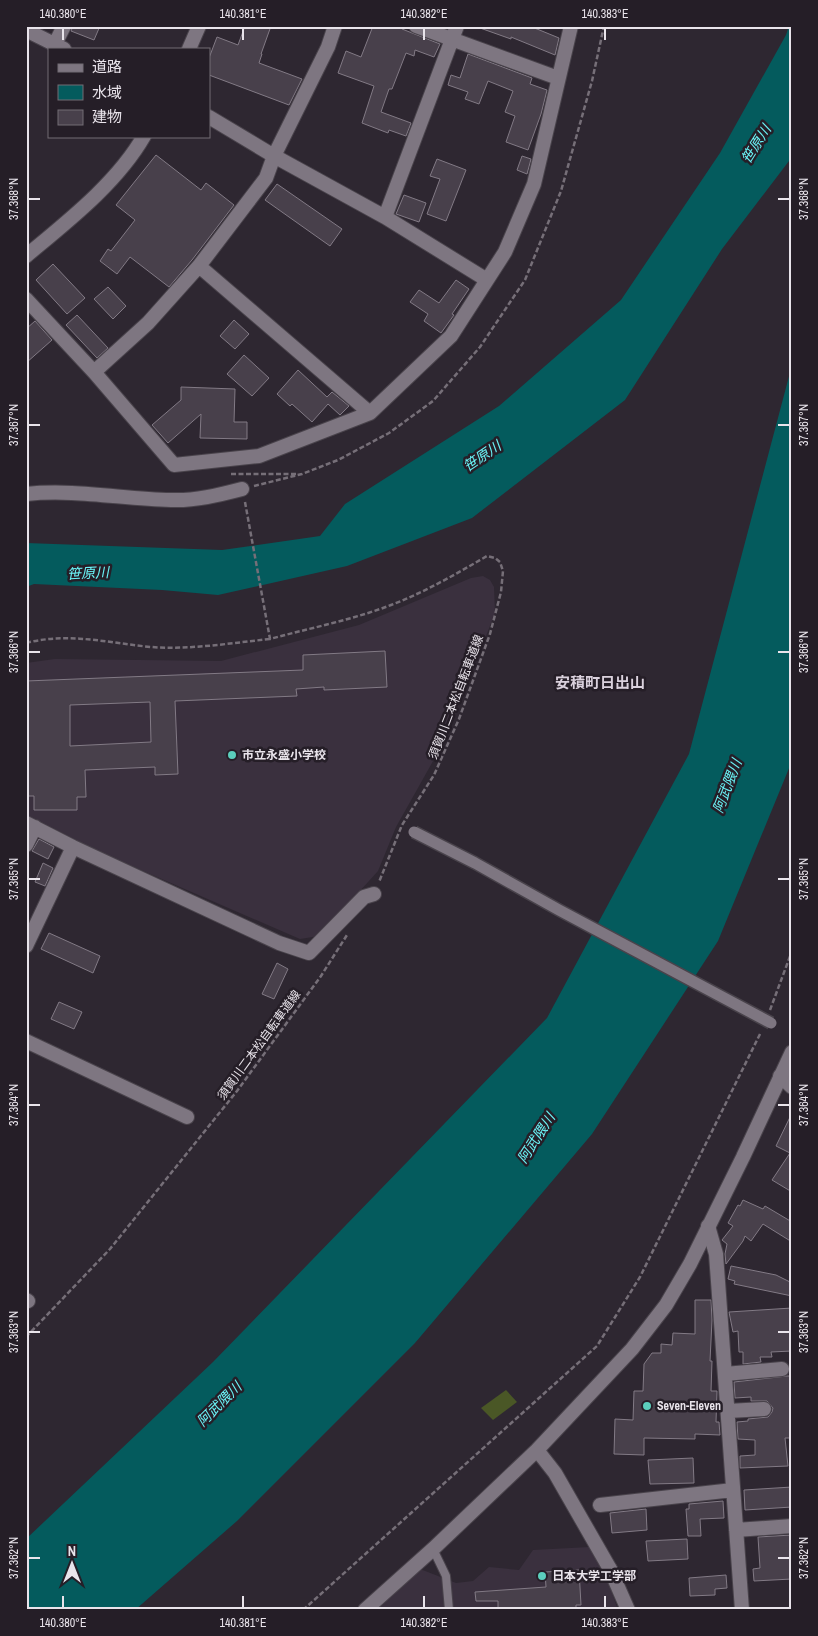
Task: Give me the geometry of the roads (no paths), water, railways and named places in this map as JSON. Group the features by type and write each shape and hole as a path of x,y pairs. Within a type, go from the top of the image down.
{"street":[{"path":"26,30 60,47 64,26"},
{"path":"189,48 199,26"},
{"path":"94,372 148,323 199,266 266,178 274,156 328,47 335,26"},
{"path":"416,26 558,78"},
{"path":"385,217 457,26"},
{"path":"26,299 94,372 174,465 259,456 370,413 451,336 505,252 534,184 571,26"},
{"path":"210,117 274,156 385,217 488,280"},
{"path":"26,256 57,231 114,178 137,150 143,138"},
{"path":"199,266 370,413"},
{"path":"26,494 64,492 172,500 243,493"},
{"path":"26,845 30,825 73,847 279,942 309,953 364,897 374,894"},
{"path":"414,832 475,863 767,1025"},
{"path":"26,946 73,847"},
{"path":"26,1040 187,1117"},
{"path":"365,1610 433,1549 537,1450 632,1349 666,1305 690,1264 792,1052"},
{"path":"780,1076 792,1087"},
{"path":"708,1226 716,1254 742,1610"},
{"path":"725,1374 782,1369"},
{"path":"728,1411 764,1409"},
{"path":"537,1450 555,1473 610,1569 628,1610"},
{"path":"600,1505 733,1490"},
{"path":"736,1530 792,1526"}],"lane":[{"path":"433,1549 446,1576 449,1610"}],"water":[{"name":"笹原川","path":"789,26 792,26 792,157 722,249 625,400 472,518 347,566 218,595 162,590 34,584 26,587 26,543 222,550 320,536 345,504 499,406 621,300 720,153 786,35"},
{"name":"阿武隈川","path":"792,365 792,761 718,941 592,1134 415,1343 237,1521 135,1610 26,1610 26,1539 213,1362 547,1018 689,754"}],"place":[{"name":"市立永盛小学校","path":"232,755"},
{"name":"Seven-Eleven","path":"647,1406"},
{"name":"日本大学工学部","path":"542,1576"}],"district":[{"name":"安積町日出山","path":"600,682"}]}
